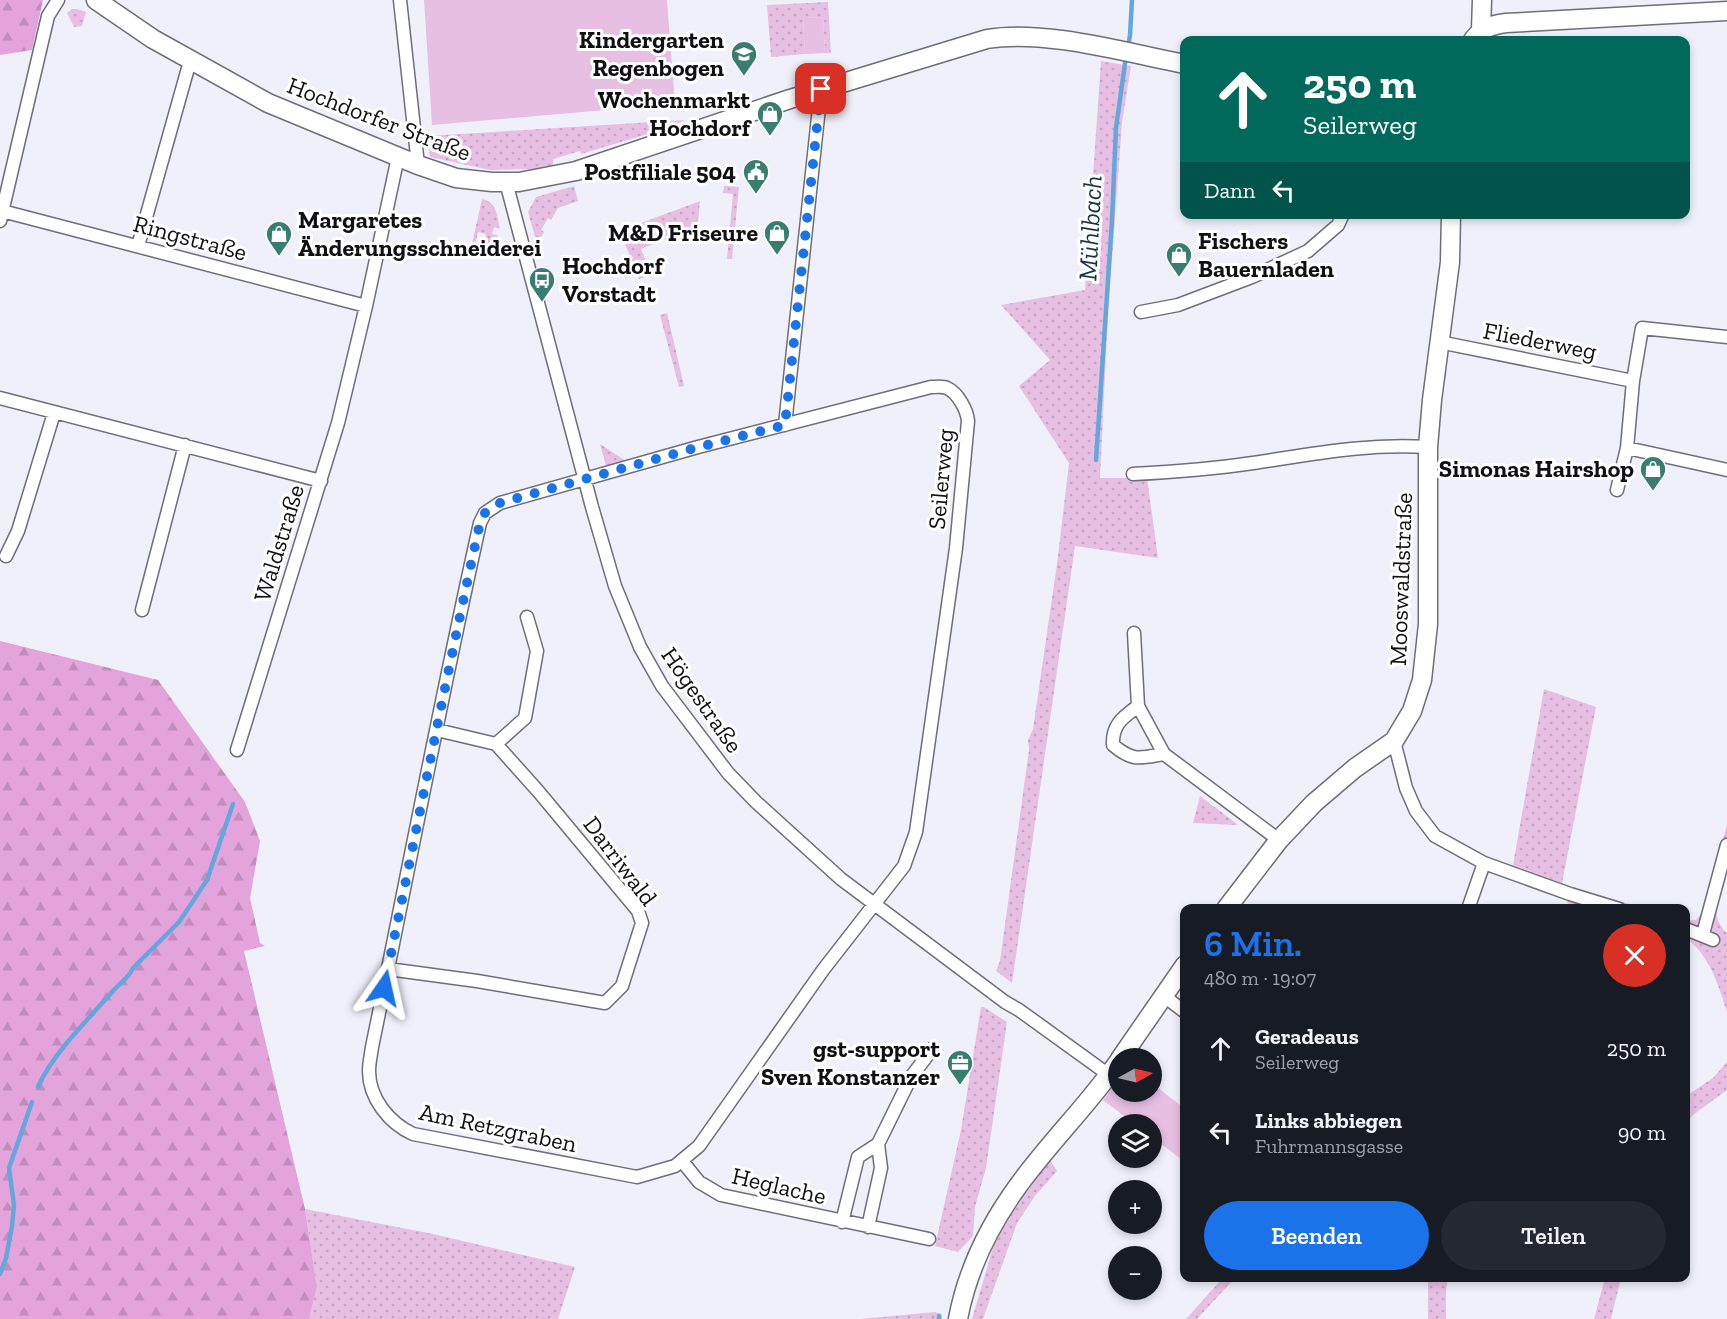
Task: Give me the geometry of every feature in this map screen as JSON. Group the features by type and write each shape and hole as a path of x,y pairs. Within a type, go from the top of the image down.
{"street":[{"name":"Ringstraße","path":"58,0 48,16 1,216 138,246 366,306"},
{"name":"Hochdorfer Straße","path":"96,0 123,20 190,61 268,103 418,165 456,178 506,182 539,179 576,171 821,89 959,46 1003,36 1083,44 1180,63"},
{"path":"400,0 418,165"},
{"path":"1477,35 1482,0"},
{"path":"1477,35 1492,25 1506,22 1727,11"},
{"path":"138,246 190,61"},
{"path":"785,425 821,89"},
{"path":"321,481 338,423 366,306 398,157"},
{"name":"Högestraße","path":"506,182 584,479 615,585 640,647 662,686 728,773 756,802 841,879 1005,1002 1108,1060"},
{"path":"1142,312 1178,305 1252,277 1308,251 1338,225 1341,219"},
{"name":"Mooswaldstraße","path":"1230,904 1279,840 1314,803 1350,772 1394,741 1412,711 1422,680 1428,624 1428,447 1450,262 1450,219"},
{"path":"1617,490 1628,448 1633,381 1642,328 1727,338"},
{"name":"Fliederweg","path":"1439,342 1633,381"},
{"name":"Seilerweg","path":"584,479 931,387 947,388 959,399 968,414 956,548 916,832 904,866 874,905"},
{"name":"Waldstraße","path":"0,398 321,481 237,750"},
{"path":"6,556 18,531 54,413"},
{"path":"142,610 184,445"},
{"path":"1133,474 1231,466 1356,447 1394,445 1428,447"},
{"path":"1628,448 1727,470"},
{"name":"Am Retzgraben","path":"584,479 500,503 485,513 480,523 450,656 372,1047 369,1072 373,1090 382,1108 404,1130 413,1134 637,1177 666,1170 682,1161 699,1146 823,970 874,905"},
{"path":"437,730 496,744 525,718 537,651 527,616"},
{"path":"1134,633 1138,706 1164,754 1279,840"},
{"path":"1138,706 1119,719 1113,733 1113,745 1125,756 1141,758 1164,754"},
{"path":"1394,741 1406,788 1416,812 1435,836 1484,863 1603,904"},
{"name":"Darriwald","path":"388,969 477,981 605,1003 622,986 642,922 638,911 496,744"},
{"path":"1690,930 1708,937 1727,845"},
{"path":"1470,904 1484,863"},
{"path":"1128,1048 1180,972"},
{"path":"1164,996 1180,1008"},
{"name":"Heglache","path":"842,1222 858,1157 878,1144 911,1077 933,1048"},
{"path":"958,1319 974,1262 994,1223 1018,1186 1108,1075"},
{"name":"Heglache","path":"868,1227 881,1168 878,1144"},
{"name":"Heglache","path":"682,1161 699,1182 721,1196 929,1239"}],"shaded area":[{"path":"424,0 667,0 675,104 432,125"},
{"path":"828,2 831,53 825,53 823,17 803,18 805,54 771,57 767,5"},
{"path":"72,9 86,12 82,26 74,27 67,13"},
{"path":"823,17 825,53 805,54 803,18"},
{"path":"1101,61 1131,66 1122,122 1108,313 1100,478 1147,478 1158,558 1075,546 1012,983 996,971 1000,961 1029,750 1028,740 1033,729 1069,463 1019,386 1050,360 1001,305 1085,290"},
{"path":"685,120 671,127 581,154 580,151 553,159 553,165 531,169 490,170 430,157 428,136"},
{"path":"574,186 578,201 558,208 551,220 548,218 537,244 528,212 536,197"},
{"path":"724,186 739,187 732,259 727,259 733,194 723,193"},
{"path":"482,199 491,203 496,210 500,229 494,227 492,234 497,235 502,250 484,246 486,234 478,232 475,245 472,244"},
{"path":"700,201 697,231 685,236 683,232 641,249 646,261 641,264 646,277 639,279 620,231"},
{"path":"667,313 684,386 679,387 660,315"},
{"path":"600,444 626,461 606,466"},
{"path":"1544,689 1596,707 1562,883 1513,865"},
{"path":"1200,796 1233,821 1238,825 1193,823"},
{"path":"1727,825 1727,868 1718,902 1717,918 1727,933 1727,1012 1707,962 1690,942 1690,921 1696,920 1704,910"},
{"path":"1573,887 1629,904 1570,904 1567,903"},
{"path":"981,1007 1007,1022 986,1168 975,1207 973,1236 958,1252 935,1246 961,1130"},
{"path":"1727,1062 1727,1090 1690,1119 1690,1093 1713,1078"},
{"path":"1162,1091 1180,1105 1180,1158 1162,1145 1162,1114 1121,1114 1103,1100 1108,1093 1108,1102 1162,1102"},
{"path":"1050,1160 1057,1171 1035,1196 1017,1223 983,1319 972,1319 997,1234"},
{"path":"305,1209 433,1234 575,1267 558,1319 309,1319 317,1287"},
{"path":"1219,1282 1231,1282 1197,1319 1186,1319"},
{"path":"1428,1282 1447,1282 1446,1319 1428,1319"},
{"path":"1604,1282 1620,1282 1611,1319 1594,1319"},
{"path":"935,1312 942,1314 942,1319 861,1319"}],"green space":[{"path":"0,0 43,0 32,50 0,55"},
{"path":"0,641 158,680 245,802 260,841 250,898 260,943 265,946 244,951 305,1209 317,1287 309,1319 0,1319"}],"waterway":[{"name":"Mühlbach","path":"1128,48 1132,0"},
{"name":"Mühlbach","path":"1096,460 1116,128 1126,56"},
{"path":"38,1087 52,1062 71,1038 133,968 179,922 207,880 233,804"},
{"path":"0,1274 6,1258 14,1205 9,1168 32,1102"}],"place":[{"name":"Kindergarten Regenbogen","path":"744,77"},
{"name":"Wochenmarkt Hochdorf","path":"770,137"},
{"name":"Postfiliale 504","path":"756,195"},
{"name":"M&D Friseure","path":"777,256"},
{"name":"Margaretes Änderungsschneiderei","path":"279,257"},
{"name":"Fischers Bauernladen","path":"1179,278"},
{"name":"Hochdorf Vorstadt","path":"542,303"},
{"name":"Simonas Hairshop","path":"1653,492"},
{"name":"gst-support Sven Konstanzer","path":"960,1086"}],"route":[{"path":"384,988 448,668 480,523 485,513 492,506 500,503 785,425 821,89"}]}
